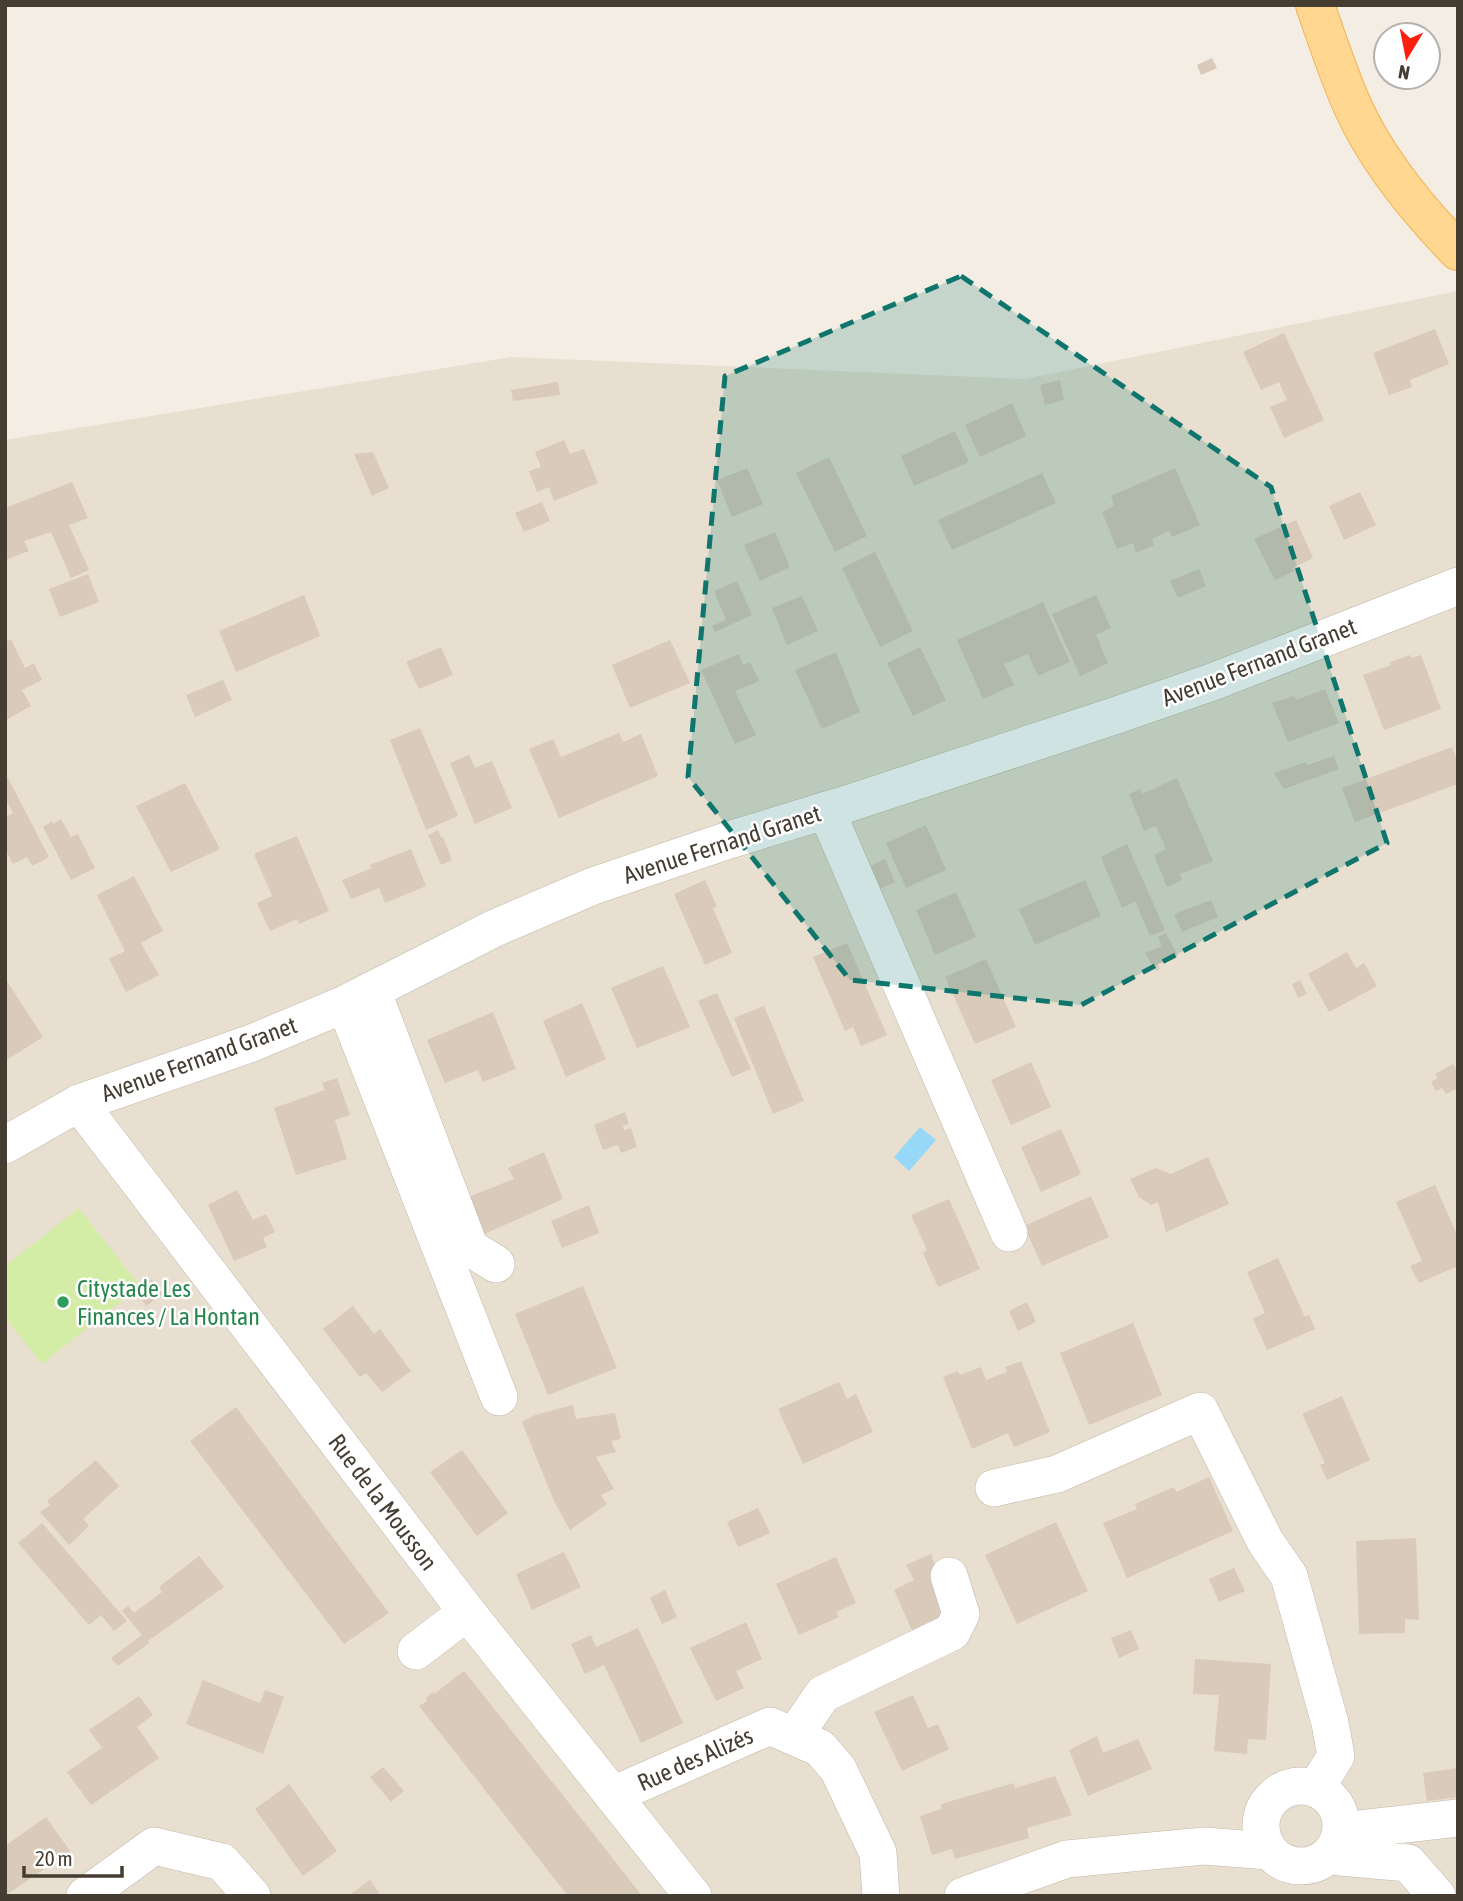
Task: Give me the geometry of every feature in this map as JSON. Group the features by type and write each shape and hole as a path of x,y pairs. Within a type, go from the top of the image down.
{"main road":[{"path":"1315,5 1353,108 1407,194 1458,251"}],"street":[{"name":"Avenue Fernand Granet","path":"5,1145 79,1103 252,1043 359,997 495,928 593,886 1215,681 1458,586"},
{"path":"826,810 1009,1233"},
{"path":"359,997 470,1248 496,1264"},
{"path":"359,997 499,1397"},
{"name":"Rue de la Mousson","path":"79,1103 467,1612 693,1896"},
{"path":"994,1488 1058,1474 1200,1411 1265,1541 1289,1576 1330,1723 1336,1756 1316,1788"},
{"path":"793,1736 823,1694 952,1632 961,1614 949,1576"},
{"path":"416,1651 467,1612"},
{"name":"Rue des Alizés","path":"613,1795 770,1726 820,1748 838,1769 878,1853 881,1896"},
{"path":"1290,1786 1316,1788 1328,1795 1337,1805 1342,1818 1335,1844 1317,1863 1291,1865 1279,1860 1269,1851 1263,1839 1262,1813 1278,1792 1290,1786"},
{"path":"1335,1844 1458,1818"},
{"path":"1335,1844 1408,1863 1437,1896"},
{"path":"85,1896 154,1846 222,1862 252,1896"},
{"path":"963,1896 1067,1859 1204,1846 1269,1851"}],"highlighted area":[{"path":"961,276 1271,487 1387,843 1081,1005 850,980 688,777 725,376"}],"shaded area":[{"path":"1458,291 1458,1896 5,1896 5,440 511,357 1025,379"}],"green space":[{"name":"Citystade Les Finances / La Hontan","path":"79,1208 140,1286 42,1364 5,1318 5,1266"}],"water":[{"path":"920,1127 936,1140 909,1171 894,1157"}],"building":[{"path":"1212,58 1217,68 1201,75 1197,65"},
{"path":"1435,329 1449,364 1410,380 1412,387 1389,395 1373,353"},
{"path":"1284,333 1324,420 1284,438 1270,407 1287,400 1279,382 1261,390 1243,352"},
{"path":"1060,380 1064,400 1045,405 1040,385"},
{"path":"558,382 560,395 513,401 511,390"},
{"path":"1012,403 1026,436 980,457 965,425"},
{"path":"955,431 969,462 914,486 901,456"},
{"path":"564,440 570,454 584,449 598,483 554,501 549,487 537,492 529,471 541,467 535,452"},
{"path":"373,452 389,488 372,496 354,454"},
{"path":"829,457 867,536 835,552 796,473"},
{"path":"747,468 763,504 732,517 717,480"},
{"path":"1175,468 1200,525 1172,537 1169,531 1152,539 1154,545 1136,553 1133,543 1117,549 1102,512 1114,506 1111,496"},
{"path":"1042,473 1056,503 952,550 938,520"},
{"path":"72,482 88,518 69,525 89,570 71,578 51,532 24,541 29,551 5,560 5,508"},
{"path":"1360,492 1376,525 1344,540 1329,506"},
{"path":"542,502 550,521 524,532 515,513"},
{"path":"1296,520 1313,558 1275,580 1254,539"},
{"path":"775,532 790,567 760,581 744,545"},
{"path":"875,552 913,631 880,647 842,568"},
{"path":"1199,569 1206,586 1178,598 1170,581"},
{"path":"88,574 99,602 60,617 49,589"},
{"path":"737,581 752,615 715,632 712,626 726,620 714,591"},
{"path":"304,595 320,636 236,672 219,631"},
{"path":"1096,595 1111,628 1096,635 1108,663 1080,676 1052,614"},
{"path":"802,596 818,631 787,645 772,608"},
{"path":"1043,602 1070,662 1038,676 1028,654 1004,664 1014,685 983,699 957,640"},
{"path":"11,639 25,668 34,663 42,680 22,690 31,706 6,720 5,642"},
{"path":"670,640 690,683 630,708 612,665"},
{"path":"441,647 453,675 419,689 406,662"},
{"path":"920,647 946,700 913,716 887,663"},
{"path":"836,652 860,712 822,729 795,670"},
{"path":"739,654 743,665 750,662 759,681 735,691 756,735 735,744 701,670"},
{"path":"1410,655 1411,658 1421,655 1441,709 1384,730 1363,675"},
{"path":"223,680 232,700 195,717 186,695"},
{"path":"1325,689 1339,723 1288,742 1272,703 1294,696 1296,700"},
{"path":"420,728 458,816 426,830 390,740"},
{"path":"619,733 623,742 641,734 658,776 559,818 529,749 553,739 561,757"},
{"path":"1452,747 1458,763 1458,784 1355,822 1342,788"},
{"path":"469,755 475,768 492,761 512,808 475,824 450,763"},
{"path":"1334,756 1339,769 1284,789 1274,773 1306,762 1307,765"},
{"path":"8,778 49,857 32,866 27,857 13,864 5,849 5,817 13,813 5,798 5,779"},
{"path":"1177,778 1213,861 1180,874 1182,880 1167,887 1154,855 1166,849 1156,826 1144,831 1129,794 1140,789 1142,794"},
{"path":"185,783 220,849 171,872 136,806"},
{"path":"61,819 71,837 78,834 95,868 71,880 43,827"},
{"path":"926,825 946,870 906,888 886,843"},
{"path":"438,830 452,860 441,865 428,835"},
{"path":"297,836 329,911 299,924 297,919 270,931 257,903 272,896 254,854"},
{"path":"1127,844 1165,930 1150,936 1135,901 1122,908 1101,857"},
{"path":"411,849 426,886 385,903 379,888 351,899 342,880 372,868 370,865"},
{"path":"885,859 895,882 873,892 863,870"},
{"path":"134,876 163,931 141,943 159,975 126,992 109,959 125,951 97,895"},
{"path":"705,880 717,907 713,908 732,953 705,965 674,894"},
{"path":"1085,880 1101,916 1035,945 1019,909"},
{"path":"956,892 976,937 935,955 916,910"},
{"path":"1211,900 1218,917 1182,932 1174,914"},
{"path":"1166,933 1178,956 1158,964 1160,969 1156,971 1145,953 1162,946 1158,937"},
{"path":"847,943 887,1035 861,1046 853,1027 845,1031 813,957"},
{"path":"1347,952 1356,968 1364,963 1377,986 1329,1012 1308,974"},
{"path":"986,959 1016,1027 975,1044 945,977"},
{"path":"663,966 690,1027 637,1048 611,988"},
{"path":"5,978 43,1037 5,1061"},
{"path":"1300,980 1307,994 1298,998 1292,984"},
{"path":"717,993 751,1069 732,1077 698,1001"},
{"path":"582,1003 606,1059 566,1077 543,1021"},
{"path":"764,1006 804,1101 773,1114 734,1018"},
{"path":"493,1012 516,1069 483,1082 478,1070 445,1083 427,1040"},
{"path":"1031,1062 1051,1107 1011,1125 991,1080"},
{"path":"1453,1064 1458,1072 1458,1088 1446,1094 1442,1088 1436,1091 1431,1082 1438,1078 1435,1074"},
{"path":"337,1078 350,1115 335,1120 347,1159 296,1175 274,1108 325,1090 322,1083"},
{"path":"625,1112 629,1124 623,1126 624,1130 631,1128 637,1147 621,1153 618,1145 603,1150 594,1125"},
{"path":"1061,1129 1081,1174 1041,1192 1021,1147"},
{"path":"544,1152 563,1199 482,1235 466,1198 514,1179 508,1168"},
{"path":"1208,1157 1229,1204 1166,1232 1158,1202 1151,1205 1139,1197 1130,1179 1156,1168 1171,1174"},
{"path":"1435,1185 1458,1237 1458,1266 1419,1283 1410,1266 1422,1261 1396,1202"},
{"path":"237,1190 253,1220 266,1214 275,1232 263,1238 267,1247 234,1261 208,1205"},
{"path":"1091,1196 1109,1237 1042,1266 1024,1226"},
{"path":"949,1199 980,1269 938,1287 923,1253 927,1250 911,1215"},
{"path":"589,1205 599,1233 562,1248 551,1221"},
{"path":"1278,1258 1305,1317 1309,1315 1315,1329 1267,1350 1253,1319 1265,1313 1247,1272"},
{"path":"152,1279 163,1294 146,1306 136,1291"},
{"path":"583,1286 617,1368 548,1395 515,1314"},
{"path":"1027,1302 1036,1322 1018,1331 1009,1311"},
{"path":"353,1306 374,1334 380,1329 411,1371 382,1392 366,1373 360,1377 323,1329"},
{"path":"1133,1323 1162,1395 1089,1425 1060,1353"},
{"path":"1021,1361 1050,1432 1014,1447 1008,1433 972,1449 943,1377 958,1371 960,1375 981,1367 986,1380 1007,1372 1005,1367"},
{"path":"839,1382 847,1399 856,1394 873,1432 803,1464 778,1409"},
{"path":"1342,1396 1370,1460 1327,1480 1320,1465 1325,1463 1302,1414"},
{"path":"573,1405 576,1419 615,1413 621,1439 611,1441 616,1452 596,1457 614,1489 601,1495 607,1504 570,1530 554,1501 522,1422 535,1415"},
{"path":"236,1407 389,1613 344,1644 190,1441"},
{"path":"462,1450 508,1513 477,1536 430,1472"},
{"path":"96,1460 119,1486 83,1519 89,1526 69,1545 40,1512 50,1505 47,1501"},
{"path":"1209,1477 1233,1531 1127,1578 1103,1523 1137,1509 1135,1504 1174,1487 1176,1492"},
{"path":"758,1508 770,1533 738,1547 727,1522"},
{"path":"1056,1522 1088,1591 1017,1624 985,1555"},
{"path":"42,1523 127,1621 114,1631 101,1615 89,1625 18,1543"},
{"path":"1416,1538 1419,1620 1405,1619 1405,1633 1359,1634 1356,1541"},
{"path":"564,1552 581,1587 532,1610 516,1574"},
{"path":"931,1554 954,1621 915,1637 894,1590 914,1580 906,1565"},
{"path":"199,1556 224,1587 148,1641 149,1643 118,1666 111,1658 142,1635 122,1611 128,1606 134,1613 162,1592 159,1587"},
{"path":"836,1557 856,1603 836,1612 839,1617 799,1635 776,1584"},
{"path":"1234,1568 1245,1591 1219,1602 1209,1579"},
{"path":"665,1590 677,1617 662,1624 650,1598"},
{"path":"746,1622 762,1659 736,1671 744,1688 716,1701 690,1648"},
{"path":"638,1628 683,1723 641,1743 604,1665 585,1674 571,1644 591,1635 596,1647"},
{"path":"1131,1630 1139,1649 1119,1658 1111,1638"},
{"path":"1195,1659 1271,1664 1266,1740 1248,1739 1247,1754 1214,1751 1219,1695 1193,1694"},
{"path":"464,1671 642,1896 568,1896 419,1706 427,1701 426,1698 432,1692 434,1694"},
{"path":"203,1680 260,1703 265,1690 284,1697 263,1754 186,1724"},
{"path":"913,1695 928,1728 938,1724 949,1749 902,1771 874,1712"},
{"path":"139,1696 153,1715 137,1727 159,1758 91,1805 67,1772 102,1748 89,1730"},
{"path":"1097,1736 1103,1753 1138,1739 1152,1769 1088,1796 1069,1750"},
{"path":"383,1767 404,1791 391,1802 370,1777"},
{"path":"1458,1768 1458,1797 1427,1801 1423,1773"},
{"path":"1055,1776 1072,1815 1027,1828 1029,1838 955,1859 952,1849 932,1855 920,1816 941,1809 941,1804 1014,1783 1015,1788"},
{"path":"289,1784 337,1851 303,1876 255,1809"},
{"path":"46,1817 70,1851 5,1896 5,1846"},
{"path":"370,1880 381,1896 348,1896"}],"place":[{"name":"Citystade Les Finances / La Hontan","path":"63,1302"}]}
